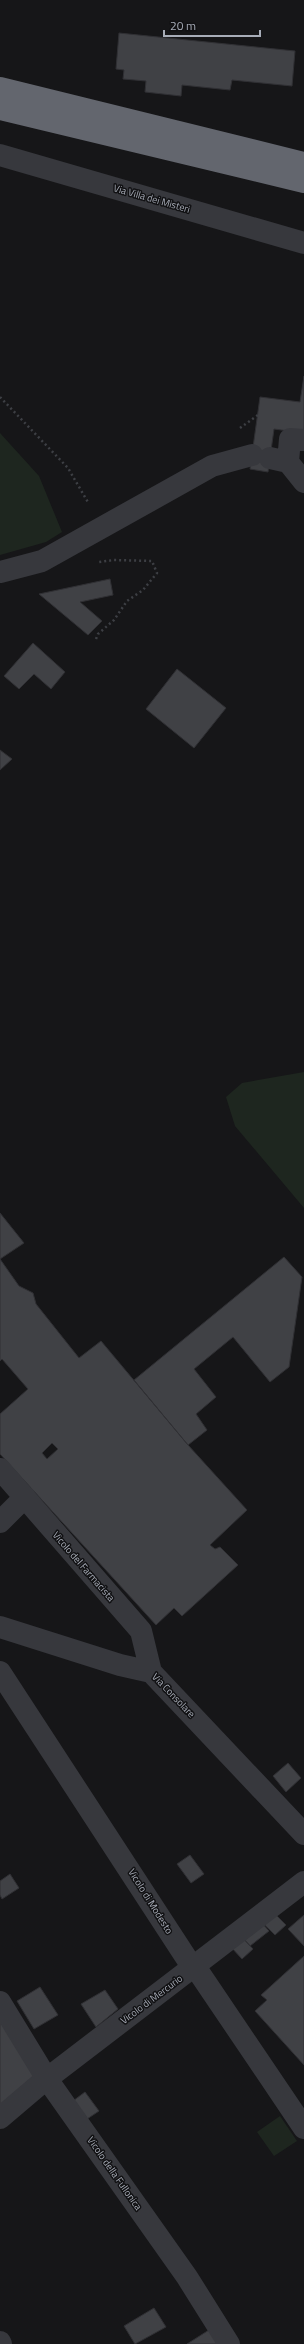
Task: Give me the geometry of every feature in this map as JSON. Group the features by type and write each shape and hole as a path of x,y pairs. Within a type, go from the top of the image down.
{"highway":[{"path":"0,88 304,163"},
{"path":"0,109 304,182"}],"street":[{"name":"Via Villa dei Misteri","path":"0,155 304,243"},
{"path":"0,572 42,561 212,466 270,458 290,439 304,440"},
{"path":"270,458 304,482"},
{"name":"Vicolo del Farmacista","path":"0,1469 141,1631 151,1672"},
{"path":"0,1522 25,1497"},
{"name":"Via Consolare","path":"0,1627 120,1665 151,1672 304,1834"},
{"name":"Vicolo di Modesto","path":"0,1672 193,1966 200,1974 304,2128"},
{"name":"Vicolo di Mercurio","path":"0,2118 47,2079 304,1882"},
{"name":"Vicolo della Fullonica","path":"0,2002 47,2079 183,2271 229,2344"}],"path":[{"path":"0,397 68,468 93,511"},
{"path":"234,432 258,415"},
{"path":"92,563 114,560 152,561 157,573 143,590 127,601 114,620 98,634 96,638"}],"shaded area":[{"path":"0,433 39,476 62,532 46,542 0,555"},
{"path":"304,1072 304,1208 235,1126 226,1097 242,1083"},
{"path":"280,2116 297,2141 274,2156 257,2132"}],"building":[{"path":"119,33 295,51 292,86 232,80 230,90 182,85 181,96 145,92 146,81 123,79 124,70 116,69"},
{"path":"304,376 304,433 274,429 268,472 250,469 260,397 300,402"},
{"path":"110,579 113,595 80,602 102,621 88,635 39,594"},
{"path":"33,643 65,672 51,689 34,674 19,689 4,676"},
{"path":"177,669 226,708 194,748 146,709"},
{"path":"0,750 12,759 0,770"},
{"path":"0,1213 24,1243 0,1259"},
{"path":"284,1257 302,1277 289,1367 270,1382 233,1337 194,1369 216,1397 196,1414 207,1430 188,1445 134,1380"},
{"path":"0,1259 19,1286 33,1293 36,1304 79,1358 101,1341 188,1445 247,1510 210,1545 215,1549 220,1547 238,1565 182,1616 174,1608 156,1625 0,1454 0,1414 28,1389 2,1359 0,1361","holes":["52,1443 58,1449 47,1459 42,1453"]},
{"path":"288,1763 301,1778 286,1792 273,1776"},
{"path":"190,1855 204,1874 191,1883 177,1864"},
{"path":"10,1874 19,1888 2,1899 0,1895 0,1881"},
{"path":"275,1914 286,1925 275,1935 263,1923"},
{"path":"304,1915 304,1946 288,1929"},
{"path":"262,1923 269,1931 250,1946 243,1938"},
{"path":"243,1938 253,1949 242,1959 231,1947"},
{"path":"304,1956 304,2065 255,2011 267,2000 261,1995"},
{"path":"40,1987 58,2015 34,2029 17,2001"},
{"path":"105,1990 118,2009 96,2027 81,2004"},
{"path":"0,2021 38,2077 0,2108"},
{"path":"85,2092 99,2111 87,2119 73,2101"},
{"path":"154,2308 166,2327 135,2344 124,2326"},
{"path":"209,2330 218,2344 187,2344"}]}
